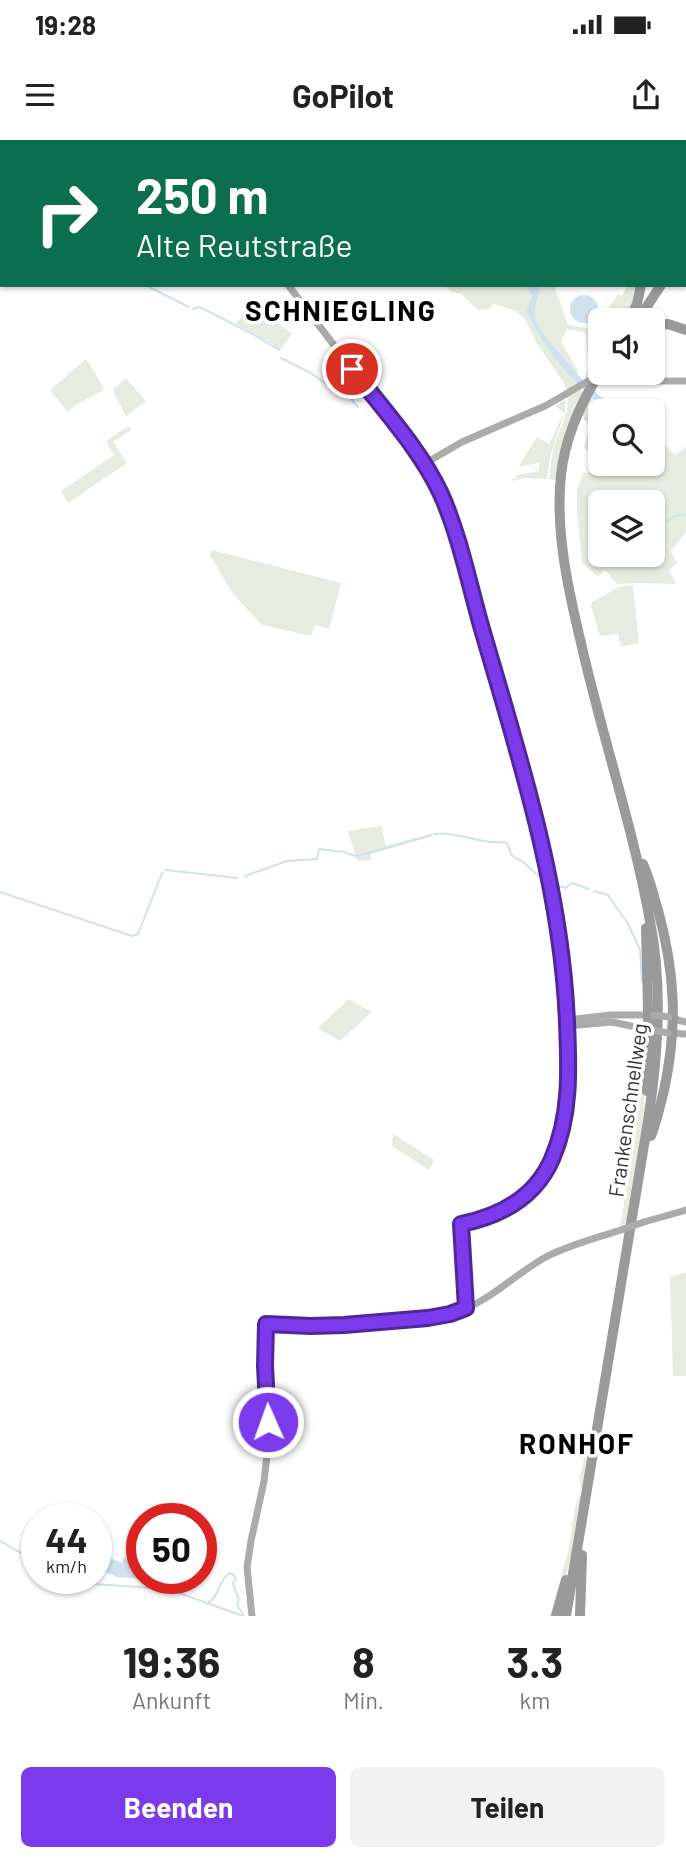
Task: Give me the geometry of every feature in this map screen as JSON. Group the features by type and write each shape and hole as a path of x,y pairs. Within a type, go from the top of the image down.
{"highway":[{"path":"635,308 641,287"},
{"path":"643,308 654,287"},
{"path":"642,308 658,287"},
{"path":"665,324 686,330"},
{"name":"Frankenschnellweg","path":"568,1616 662,1059 664,990 659,938 583,633 568,547 565,512 570,448 582,409 596,385"},
{"path":"639,1172 651,1030 641,864"},
{"path":"641,864 649,877 671,971 671,1033 667,1078 650,1136"},
{"name":"Frankenschnellweg","path":"579,1551 654,1077 659,1013 657,975 641,864"},
{"path":"556,1616 579,1551"},
{"path":"579,1551 580,1616"}],"main road":[{"path":"290,287 406,439 441,494 454,529 517,749 554,908 564,968 569,1063 566,1113 557,1146 547,1168 531,1190 512,1206 483,1219 461,1224 466,1308"},
{"path":"665,381 686,381"},
{"path":"424,464 466,440 545,406 588,382"},
{"path":"567,1023 611,1015 651,1015 686,1023"},
{"path":"567,1023 612,1022 686,1034"},
{"path":"252,1616 247,1567 267,1455 266,1324 344,1325 450,1314 479,1301 544,1258 643,1222 686,1210"},
{"path":"465,1293 470,1300 479,1301"}],"shaded area":[{"path":"446,287 555,287 568,325 588,328 588,355 586,333 567,329 561,341 578,371 571,377 591,399 588,399 588,424 577,408 556,480 549,479 553,449 567,411 569,397 564,383 536,342 525,319 516,311 494,304 489,309 478,310 461,294"},
{"path":"626,287 639,287 637,300 632,308 608,308 618,294 622,296"},
{"path":"251,303 292,334 280,350 236,324"},
{"path":"86,359 104,388 68,412 50,390"},
{"path":"126,378 146,401 126,416 113,392"},
{"path":"565,399 565,411 550,456 547,479 527,478 513,481 512,479 517,478 516,475 539,471 539,463 518,467 537,437 549,444 564,413 555,406"},
{"path":"128,426 131,430 113,442 127,463 68,503 61,491 114,455 106,441"},
{"path":"588,430 588,451 584,448"},
{"path":"665,445 675,455 686,447 686,532 671,551 677,564 669,570 676,584 617,584 605,570 598,577 582,563 577,489 584,473 588,473 588,476 665,476"},
{"path":"212,550 341,583 329,629 315,625 311,636 262,625 234,595 209,554"},
{"path":"633,586 639,643 621,647 618,634 600,636 591,606 592,602 619,587"},
{"path":"381,826 386,846 432,834 433,836 371,854 371,860 357,861 348,831"},
{"path":"349,999 372,1012 340,1041 318,1028"},
{"path":"643,1038 645,1093 642,1131 627,1225 620,1228 636,1130"},
{"path":"393,1134 434,1160 429,1170 392,1146"},
{"path":"686,1272 686,1376 673,1376 670,1277"},
{"path":"585,1442 591,1444 573,1552 554,1616 550,1616 568,1552 575,1507 582,1490 579,1479"}],"water":[{"path":"524,287 540,287 534,315 541,331 586,383 605,399 594,399 551,353 527,311 532,296"},
{"path":"579,296 589,296 598,308 588,308 588,322 579,322 571,314 571,304"},
{"path":"124,1557 126,1578 112,1575 112,1559 122,1563"}],"waterway":[{"path":"149,287 189,307"},
{"path":"193,309 200,307 279,350"},
{"path":"281,358 337,387 358,407"},
{"path":"665,522 681,515"},
{"path":"434,834 505,842 511,854 543,880"},
{"path":"245,876 287,861 317,859 319,849 355,856 431,835"},
{"path":"166,870 237,878"},
{"path":"0,892 132,936 138,934 162,873"},
{"path":"554,885 566,888 572,883 589,889"},
{"path":"594,891 608,895 628,924 640,950 642,981"},
{"path":"0,1541 21,1553"},
{"path":"207,1604 230,1573 236,1580 233,1585 237,1605 244,1616"},
{"path":"112,1585 168,1589 243,1616"}],"district":[{"name":"SCHNIEGLING","path":"341,310"},
{"name":"RONHOF","path":"577,1443"}],"route":[{"path":"268,1422 266,1324 344,1325 428,1318 466,1308 461,1224 503,1211 531,1190 544,1175 552,1159 567,1104 567,1013 554,905 517,749 454,529 428,470 352,369"}]}
